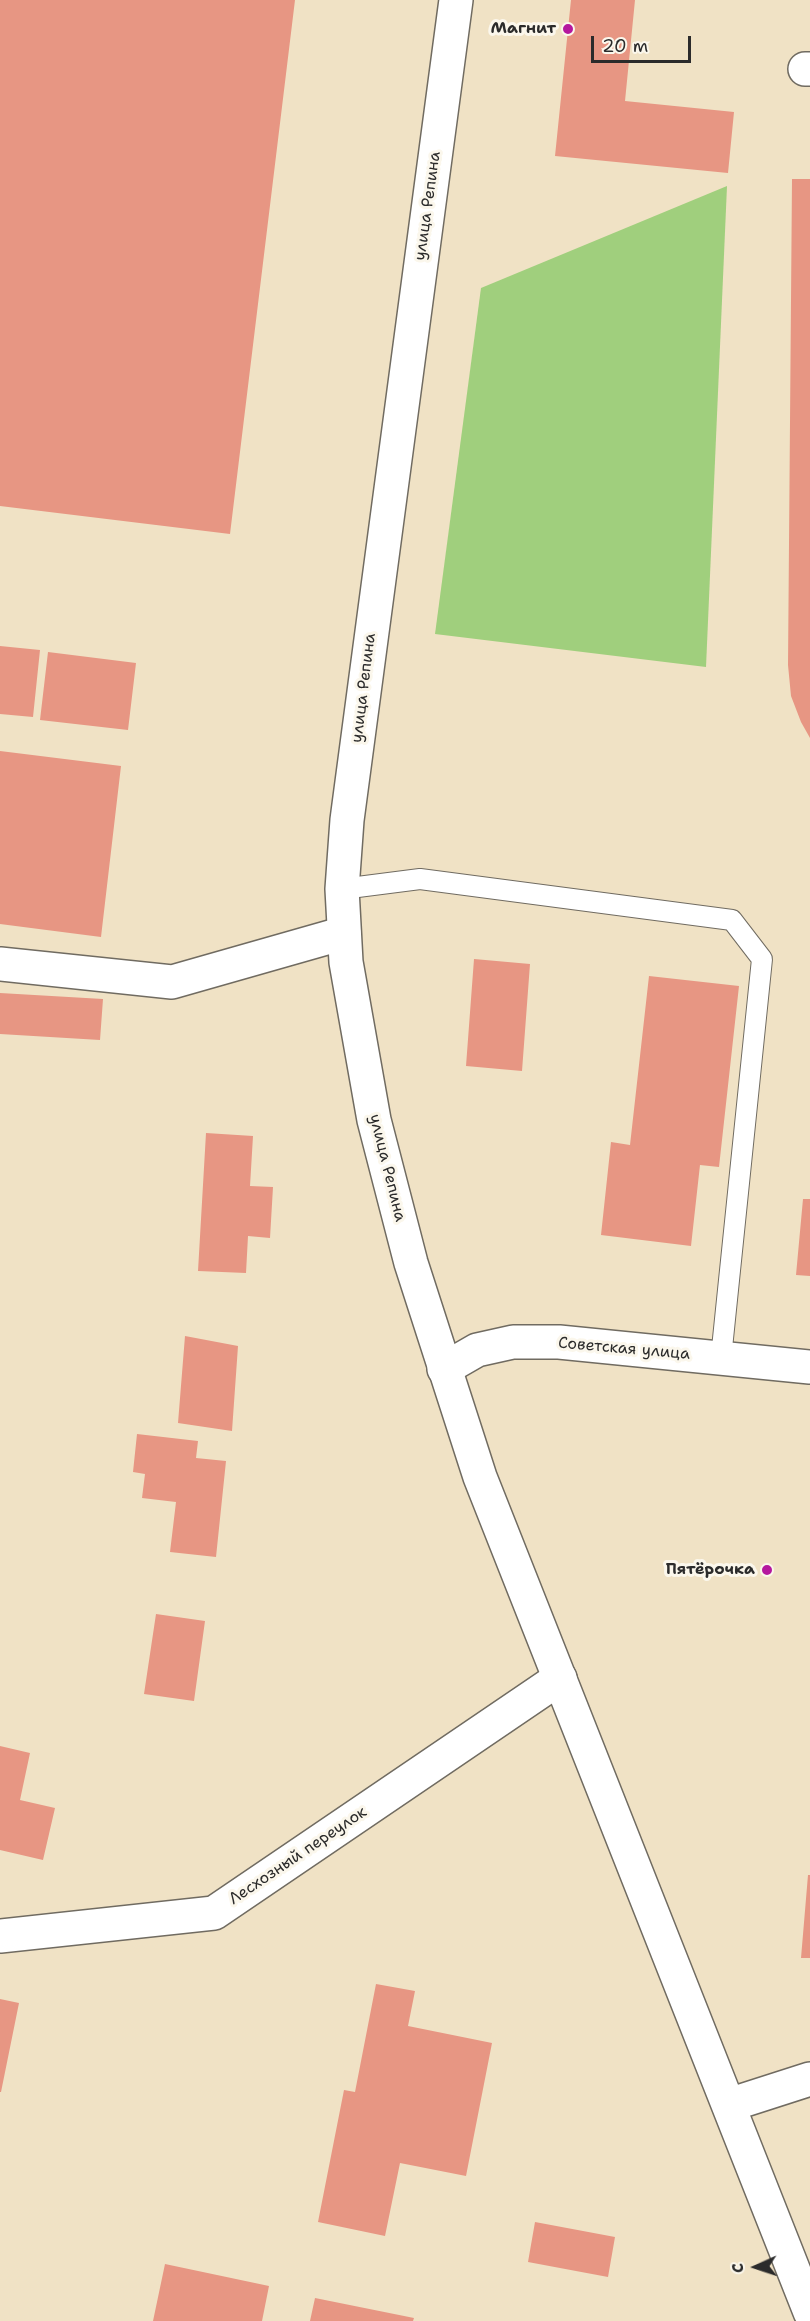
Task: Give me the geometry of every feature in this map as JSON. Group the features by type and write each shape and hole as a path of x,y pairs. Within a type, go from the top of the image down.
{"main road":[{"name":"улица Репина","path":"456,0 348,809 342,889 346,962 357,1036 374,1120 411,1263 480,1477 810,2312"},
{"path":"0,964 172,982 344,933"},
{"name":"Советская улица","path":"444,1369 477,1350 513,1342 560,1342 810,1367"},
{"name":"Лесхозный переулок","path":"0,1936 214,1913 560,1678"},
{"path":"729,2105 810,2079"}],"lane":[{"path":"342,889 420,879 732,920 762,959 721,1358"}],"green space":[{"path":"727,186 706,667 435,634 481,288"}],"building":[{"path":"0,0 295,0 230,534 0,506"},
{"path":"571,0 635,0 625,101 734,112 728,173 555,156"},
{"path":"792,179 810,179 810,738 791,696 788,665"},
{"path":"0,646 40,650 33,717 0,714"},
{"path":"48,652 136,663 128,730 40,720"},
{"path":"0,751 121,766 101,937 0,924"},
{"path":"474,959 530,964 522,1071 466,1066"},
{"path":"649,976 739,986 719,1167 700,1165 691,1246 601,1235 611,1142 630,1145"},
{"path":"0,993 103,999 100,1040 0,1034"},
{"path":"206,1133 253,1136 250,1186 273,1187 270,1238 248,1236 246,1273 198,1271"},
{"path":"803,1199 810,1199 810,1276 796,1275"},
{"path":"185,1336 238,1346 232,1431 178,1423"},
{"path":"137,1434 198,1441 196,1458 226,1461 216,1557 170,1552 176,1502 142,1498 145,1474 133,1472"},
{"path":"156,1614 205,1621 194,1701 144,1694"},
{"path":"0,1746 30,1753 20,1800 55,1808 43,1860 0,1850"},
{"path":"808,1875 810,1875 810,1958 801,1958"},
{"path":"376,1984 415,1991 408,2026 492,2043 466,2176 400,2163 385,2236 318,2222 344,2090 355,2092"},
{"path":"0,1999 19,2003 1,2092 0,2092"},
{"path":"535,2222 615,2237 608,2277 528,2262"},
{"path":"165,2264 269,2286 262,2321 153,2321"},
{"path":"315,2298 414,2318 413,2321 310,2321"}],"place":[{"name":"Магнит","path":"568,29"},
{"name":"Пятёрочка","path":"767,1570"}]}
